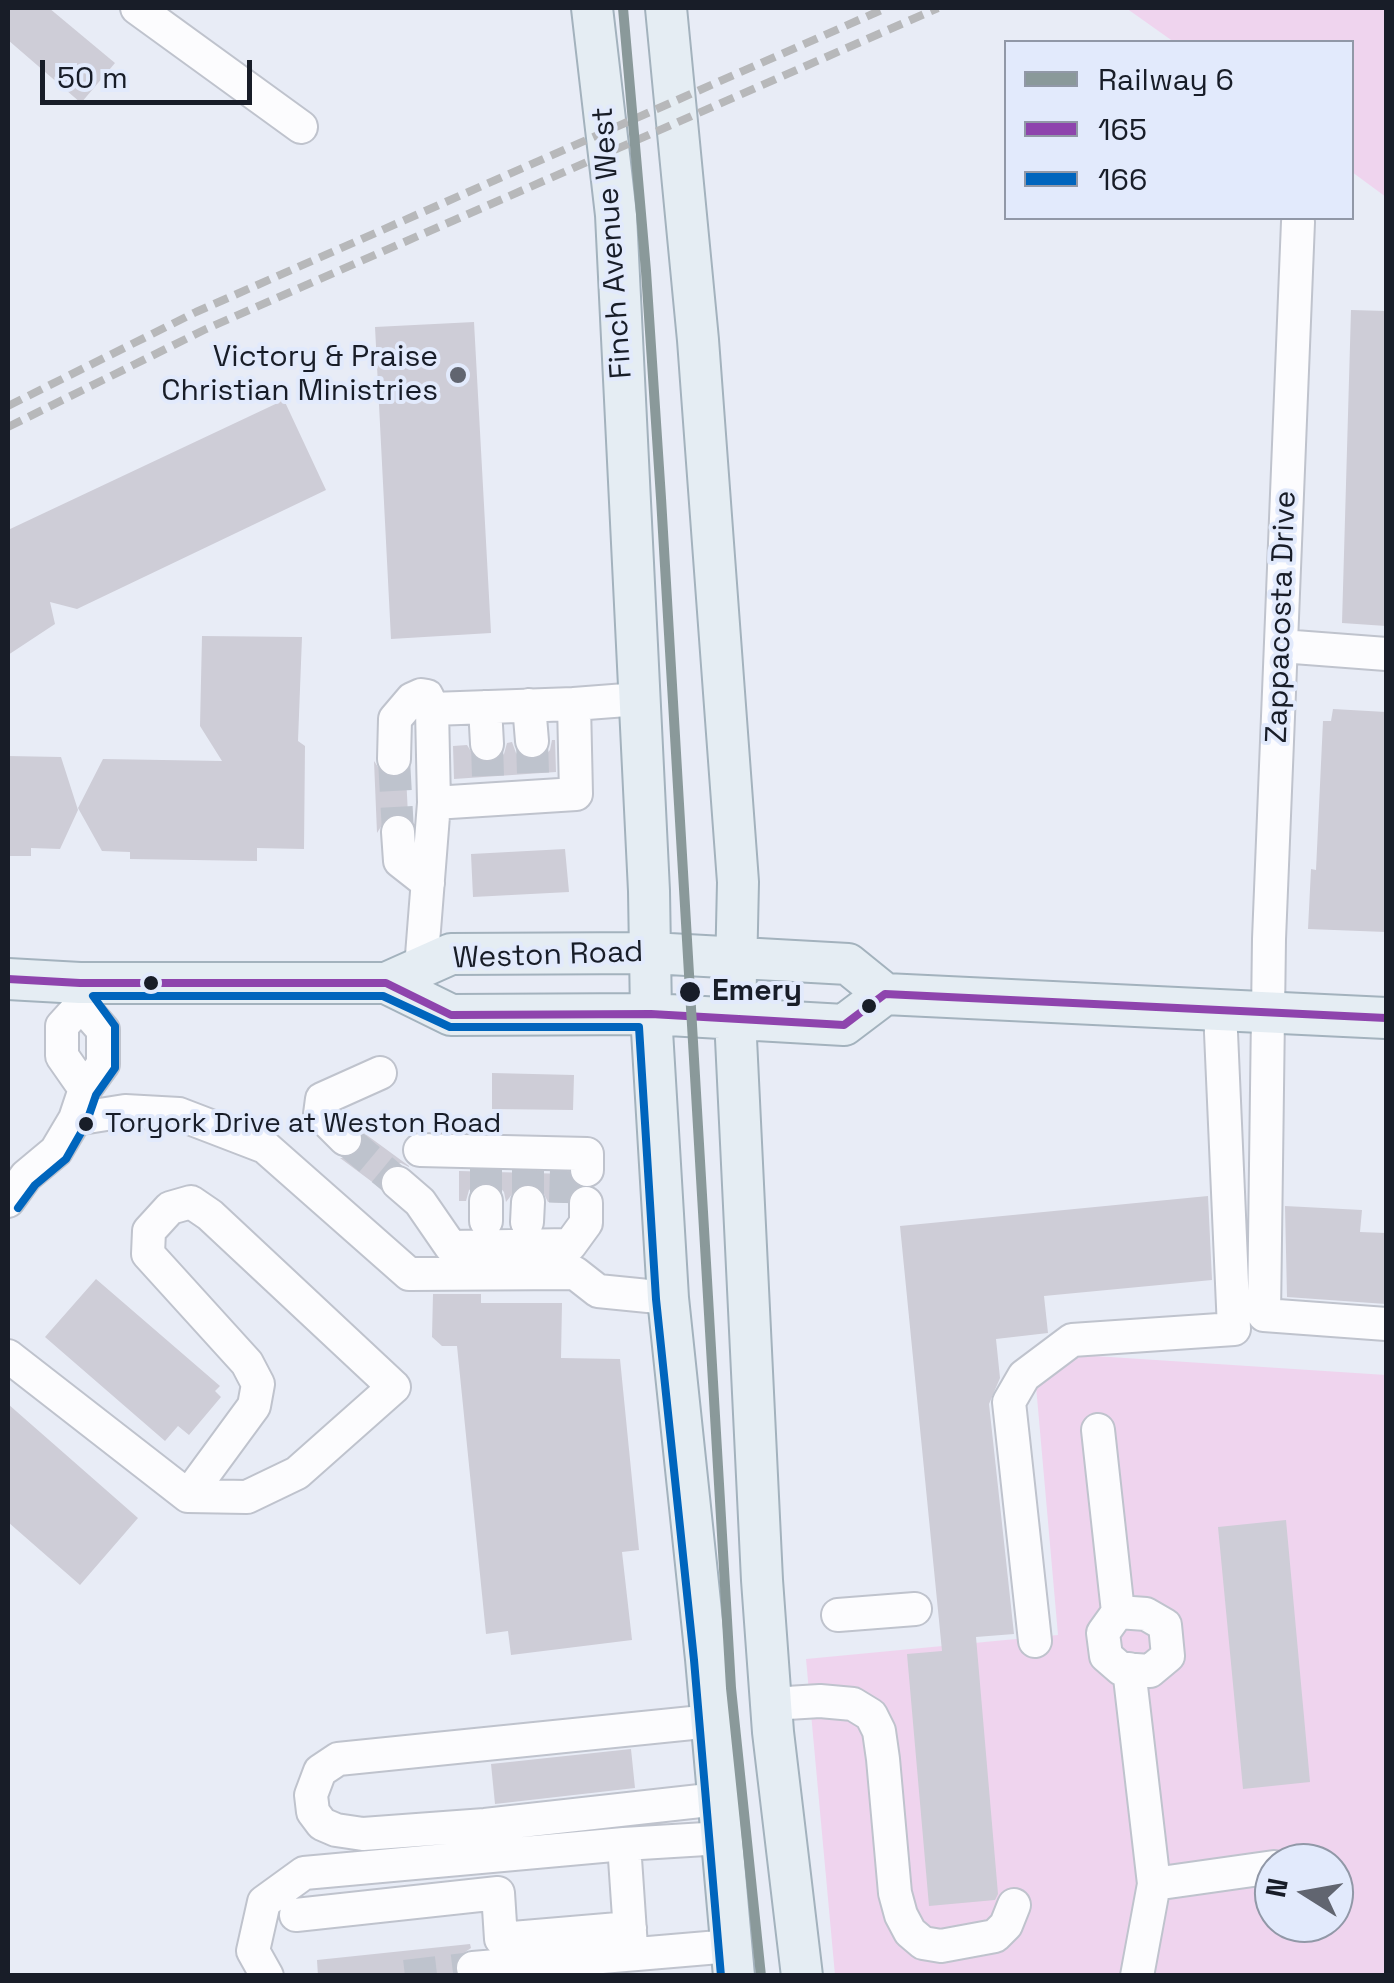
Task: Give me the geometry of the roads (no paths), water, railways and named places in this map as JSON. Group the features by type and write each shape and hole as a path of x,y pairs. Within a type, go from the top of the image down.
{"main road":[{"name":"Finch Avenue West","path":"592,8 616,215 651,1014 668,1298 712,1721 732,1961"},
{"path":"666,8 698,340 738,882 735,1018 771,1704 802,1976"},
{"name":"Weston Road","path":"8,979 80,994 403,976 451,954 651,953 848,964 885,994 844,1024 651,1014 451,1015 403,976"},
{"path":"885,994 1386,1018"}],"street":[{"path":"137,8 301,126"},
{"name":"Zappacosta Drive","path":"1298,222 1269,939 1264,1314 1386,1324"},
{"path":"1281,646 1386,654"},
{"path":"394,760 393,724 401,709 421,695 427,696 432,709 434,804 428,883 403,976"},
{"path":"432,709 639,699"},
{"path":"434,804 488,773 533,771 576,794 574,704"},
{"path":"529,705 533,771"},
{"path":"485,707 488,773"},
{"path":"398,832 400,861 428,883"},
{"path":"8,1201 26,1176 56,1151 80,1104 62,1056 62,1026 80,994"},
{"path":"1035,1641 1010,1402 1024,1376 1072,1340 1234,1329 1220,1010"},
{"path":"345,1139 320,1114 322,1099 380,1073"},
{"path":"80,1104 125,1112 180,1114 265,1148 409,1274 575,1273 598,1292 668,1298"},
{"path":"418,1191 451,1247 570,1245 575,1192 527,1161 486,1185 420,1150"},
{"path":"8,1356 188,1496 247,1498 297,1473 394,1387 210,1215 191,1202 170,1208 150,1231 148,1254 247,1363 258,1384 254,1406 188,1496"},
{"path":"1098,1430 1118,1612 1103,1632 1106,1656 1120,1669 1150,1671 1168,1656 1165,1625 1146,1614 1118,1612"},
{"path":"838,1616 916,1608"},
{"path":"1129,1669 1154,1884 1137,1976"},
{"path":"771,1704 836,1702 853,1704 871,1715 879,1732 883,1760 895,1893 901,1916 922,1943 941,1946 996,1936 1006,1925 1014,1904"},
{"path":"712,1721 338,1759 327,1764 315,1780 311,1795 314,1812 322,1824 363,1834 485,1825 720,1819"},
{"path":"266,1976 253,1952 264,1902 304,1873 624,1844 720,1819"},
{"path":"624,1844 629,1952"},
{"path":"1154,1884 1254,1870"},
{"path":"296,1914 498,1893 501,1939 732,1961"},
{"path":"473,1968 629,1952"}],"tunnel":[{"path":"532,741 533,774"},
{"path":"487,744 488,777"},
{"path":"394,759 398,832"},
{"path":"345,1139 398,1183"},
{"path":"486,1169 486,1201"},
{"path":"528,1169 528,1202"},
{"path":"565,1203 566,1169"},
{"path":"405,1976 473,1968"}],"railway":[{"path":"8,406 196,312 886,8"},
{"path":"8,427 206,329 938,8"}],"rail line":[{"name":"6","path":"623,8 661,498 731,1688 761,1976"}],"place":[{"name":"Victory & Praise Christian Ministries","path":"458,375"},
{"name":"Emery","path":"690,992"},
{"name":"Toryork Drive at Weston Road","path":"86,1124"}]}
